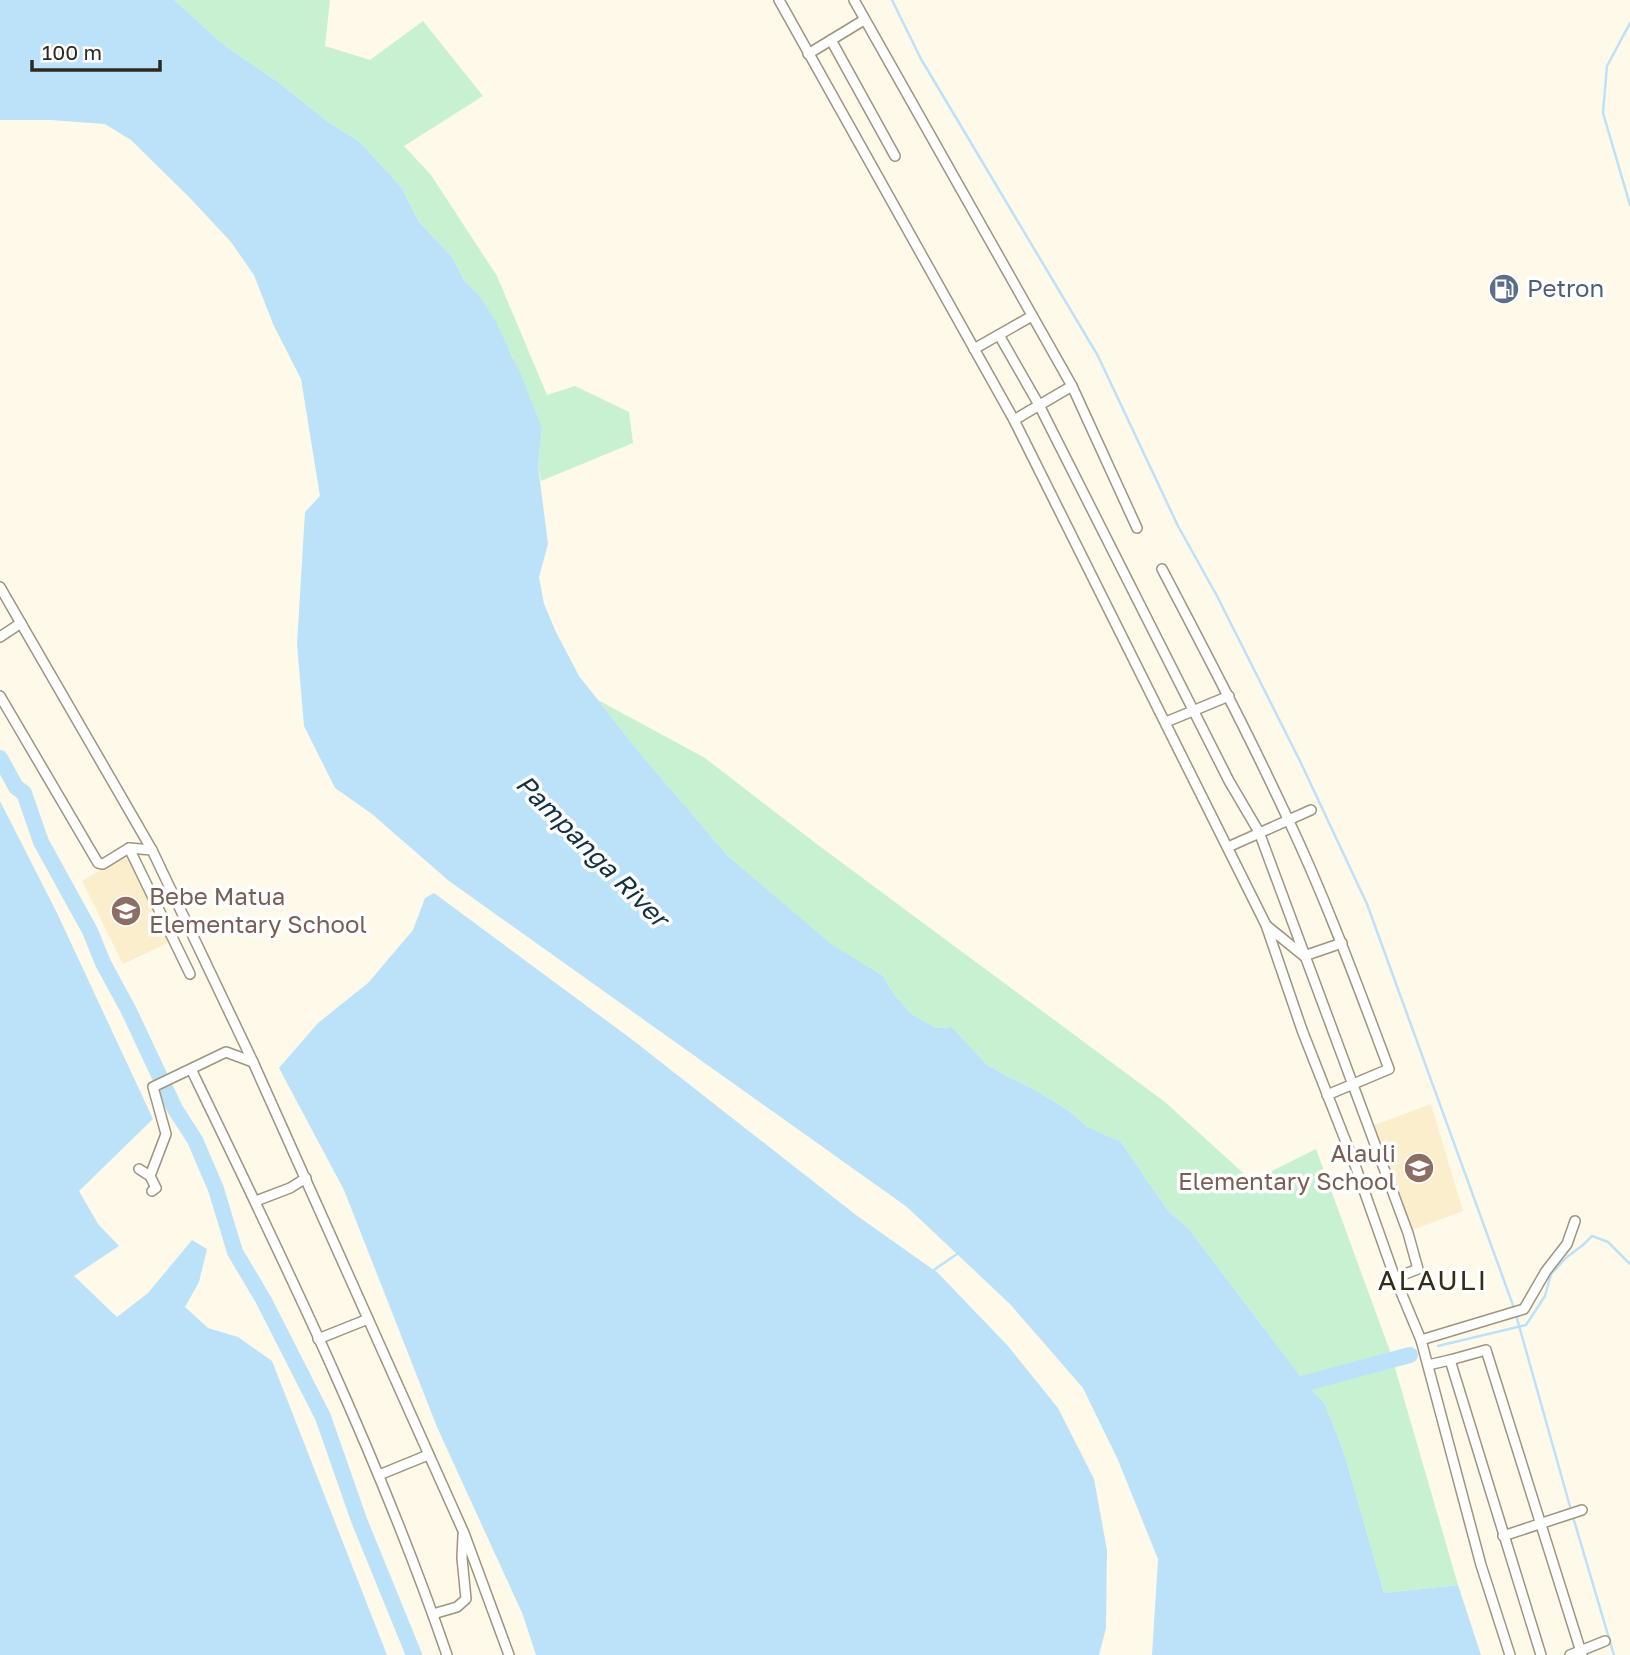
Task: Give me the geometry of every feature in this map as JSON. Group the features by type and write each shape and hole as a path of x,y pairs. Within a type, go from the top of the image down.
{"street":[{"path":"779,0 1014,420 1266,925 1420,1340 1481,1565 1510,1655"},
{"path":"854,0 1072,386 1138,528"},
{"path":"808,54 864,20"},
{"path":"831,40 895,156"},
{"path":"974,349 1032,316"},
{"path":"999,335 1039,405 1229,782 1259,832 1408,1233 1418,1269 1395,1278"},
{"path":"1014,420 1072,386"},
{"path":"1162,569 1288,818 1342,943 1389,1069 1328,1095"},
{"path":"0,587 152,850 306,1178 464,1533 509,1655"},
{"path":"0,637 21,623"},
{"path":"0,696 98,863 103,864 129,848 152,850"},
{"path":"1166,722 1228,696"},
{"path":"1228,846 1311,810"},
{"path":"129,848 190,974"},
{"path":"1266,925 1304,956"},
{"path":"1304,956 1342,943"},
{"path":"150,1176 166,1134 153,1087 226,1052 253,1062"},
{"path":"191,1069 256,1201 379,1475 447,1655"},
{"path":"139,1169 150,1176 156,1188 152,1191"},
{"path":"256,1201 290,1188 306,1178"},
{"path":"1420,1340 1524,1309 1546,1271 1567,1244 1575,1221"},
{"path":"318,1339 368,1319"},
{"path":"1428,1365 1486,1350 1581,1653"},
{"path":"1450,1360 1541,1655"},
{"path":"379,1475 428,1455"},
{"path":"1503,1536 1581,1511"},
{"path":"433,1614 457,1607 466,1599 462,1558 464,1533"},
{"path":"1570,1655 1581,1653 1605,1641"}],"shaded area":[{"name":"Bebe Matua Elementary School","path":"127,854 170,942 123,964 82,881"},
{"name":"Alauli Elementary School","path":"1431,1104 1463,1211 1410,1231 1372,1126"}],"green space":[{"path":"174,0 330,0 325,46 370,60 423,21 483,96 404,146 431,175 497,276 547,395 575,386 629,412 633,443 541,481 538,466 542,428 511,353 477,293 464,280 453,258 419,222 402,188 360,142 328,122 278,82 225,46"},
{"path":"598,700 705,758 1165,1102 1252,1181 1316,1149 1391,1354 1458,1585 1384,1593 1344,1453 1324,1402 1308,1386 1188,1228 1168,1211 1121,1142 1086,1126 1068,1110 987,1065 952,1027 936,1028 913,1015 895,996 882,975 832,946 727,855"}],"water":[{"name":"Pampanga River","path":"0,0 174,0 225,46 278,82 328,122 360,142 402,188 419,222 453,258 464,280 477,293 495,320 542,428 538,466 548,544 539,577 544,604 579,676 639,752 727,855 832,945 882,975 895,996 913,1015 936,1028 952,1027 987,1065 1068,1110 1086,1126 1121,1142 1168,1211 1188,1228 1308,1386 1324,1402 1344,1453 1384,1593 1458,1585 1481,1655 1152,1655 1158,1559 1118,1460 1083,1388 1010,1304 907,1207 449,881 372,814 335,788 304,726 297,644 305,512 320,496 301,379 273,324 254,275 231,242 131,140 105,124 0,120"},
{"path":"0,801 57,913 153,1119 79,1191 98,1224 119,1246 74,1276 117,1317 148,1293 192,1240 207,1249 199,1282 185,1307 208,1328 238,1337 272,1361 387,1655 0,1655"},
{"path":"434,893 634,1041 856,1215 938,1273 1008,1346 1058,1408 1094,1479 1107,1550 1106,1628 1099,1655 536,1655 523,1615 437,1427 344,1190 279,1068 318,1023 368,983 413,930 425,898"}],"waterway":[{"path":"892,0 921,59 1098,356 1178,526 1217,596 1300,761 1367,904 1514,1308"},
{"path":"1630,23 1607,66 1603,113 1630,205"},
{"path":"0,758 16,787 24,793 41,842 90,931 175,1109 195,1140 216,1189 235,1252 263,1299 323,1417 359,1520 414,1655"},
{"path":"1438,1346 1526,1325 1545,1296 1551,1274 1592,1236 1608,1242 1630,1264"},
{"path":"931,1272 957,1254"},
{"path":"1516,1315 1571,1510"},
{"path":"1287,1388 1410,1355"},
{"path":"1573,1517 1614,1655"}],"place":[{"name":"Petron","path":"1504,289"},
{"name":"Bebe Matua Elementary School","path":"126,911"},
{"name":"Alauli Elementary School","path":"1419,1168"}],"district":[{"name":"ALAULI","path":"1433,1280"}]}
